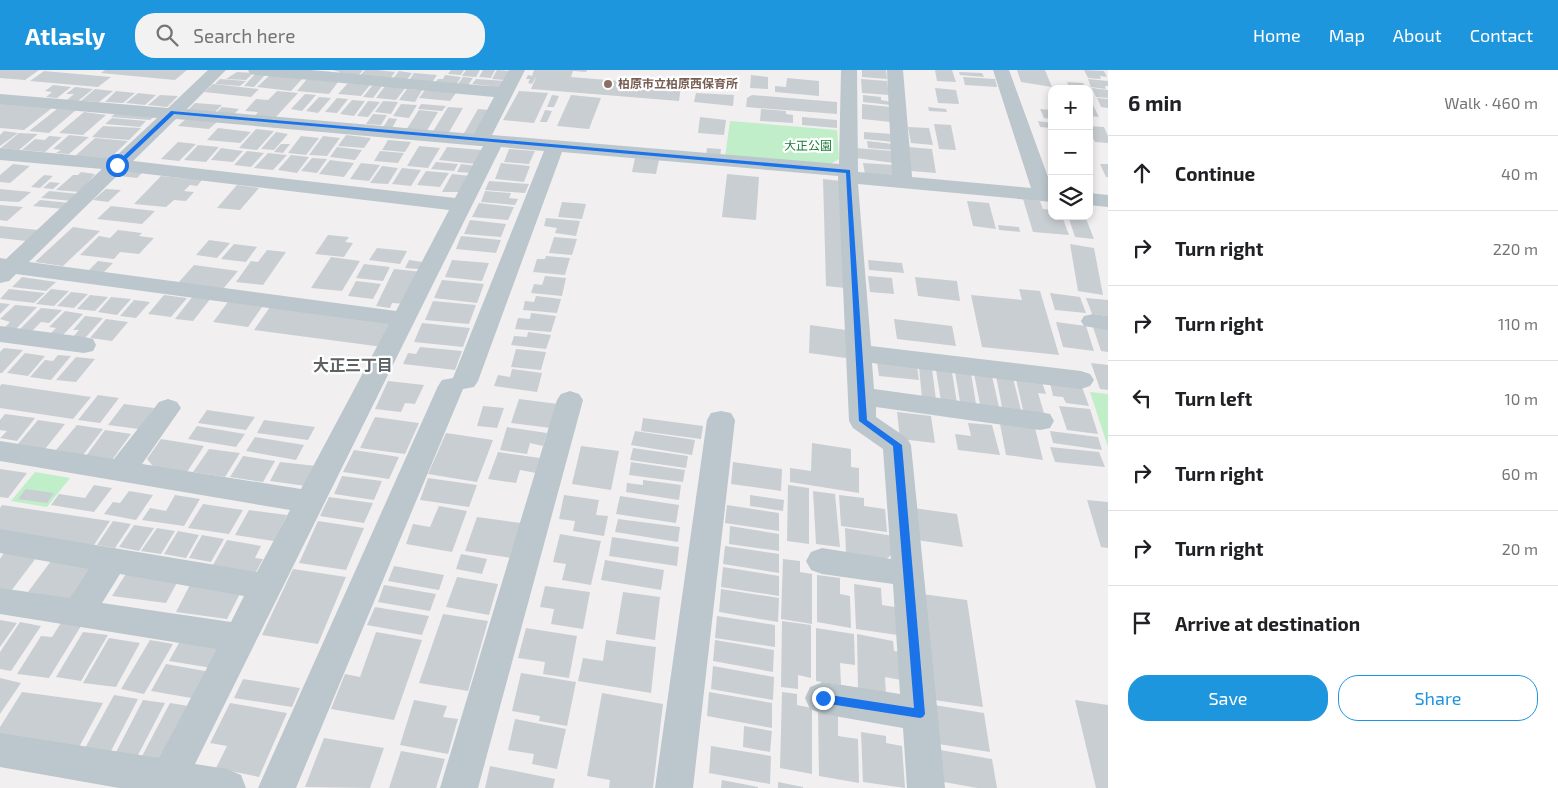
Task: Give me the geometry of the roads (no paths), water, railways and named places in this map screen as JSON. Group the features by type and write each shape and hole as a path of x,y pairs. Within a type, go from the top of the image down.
{"street":[{"path":"4,269 218,70"},
{"path":"256,70 505,93"},
{"path":"169,777 462,205 505,93 517,70"},
{"path":"848,70 850,101 848,174 863,421 897,445 926,788"},
{"path":"895,70 902,182"},
{"path":"0,98 848,174 902,182 1048,195 1001,70"},
{"path":"277,788 458,384 555,147"},
{"path":"0,154 117,165 462,205"},
{"path":"1093,199 1108,201"},
{"path":"4,269 404,319"},
{"path":"0,334 84,345"},
{"path":"859,353 1081,380"},
{"path":"861,396 1040,421"},
{"path":"459,788 570,400"},
{"path":"121,471 168,408"},
{"path":"674,788 721,420"},
{"path":"0,451 310,502"},
{"path":"0,541 266,586"},
{"path":"78,613 112,560"},
{"path":"822,561 908,574"},
{"path":"0,601 240,638"},
{"path":"823,698 920,714"},
{"path":"0,750 227,788"}],"place":[{"name":"柏原市立柏原西保育所","path":"608,84"}],"district":[{"name":"大正三丁目","path":"353,365"}],"park label":[{"name":"大正公園","path":"808,146"}]}
